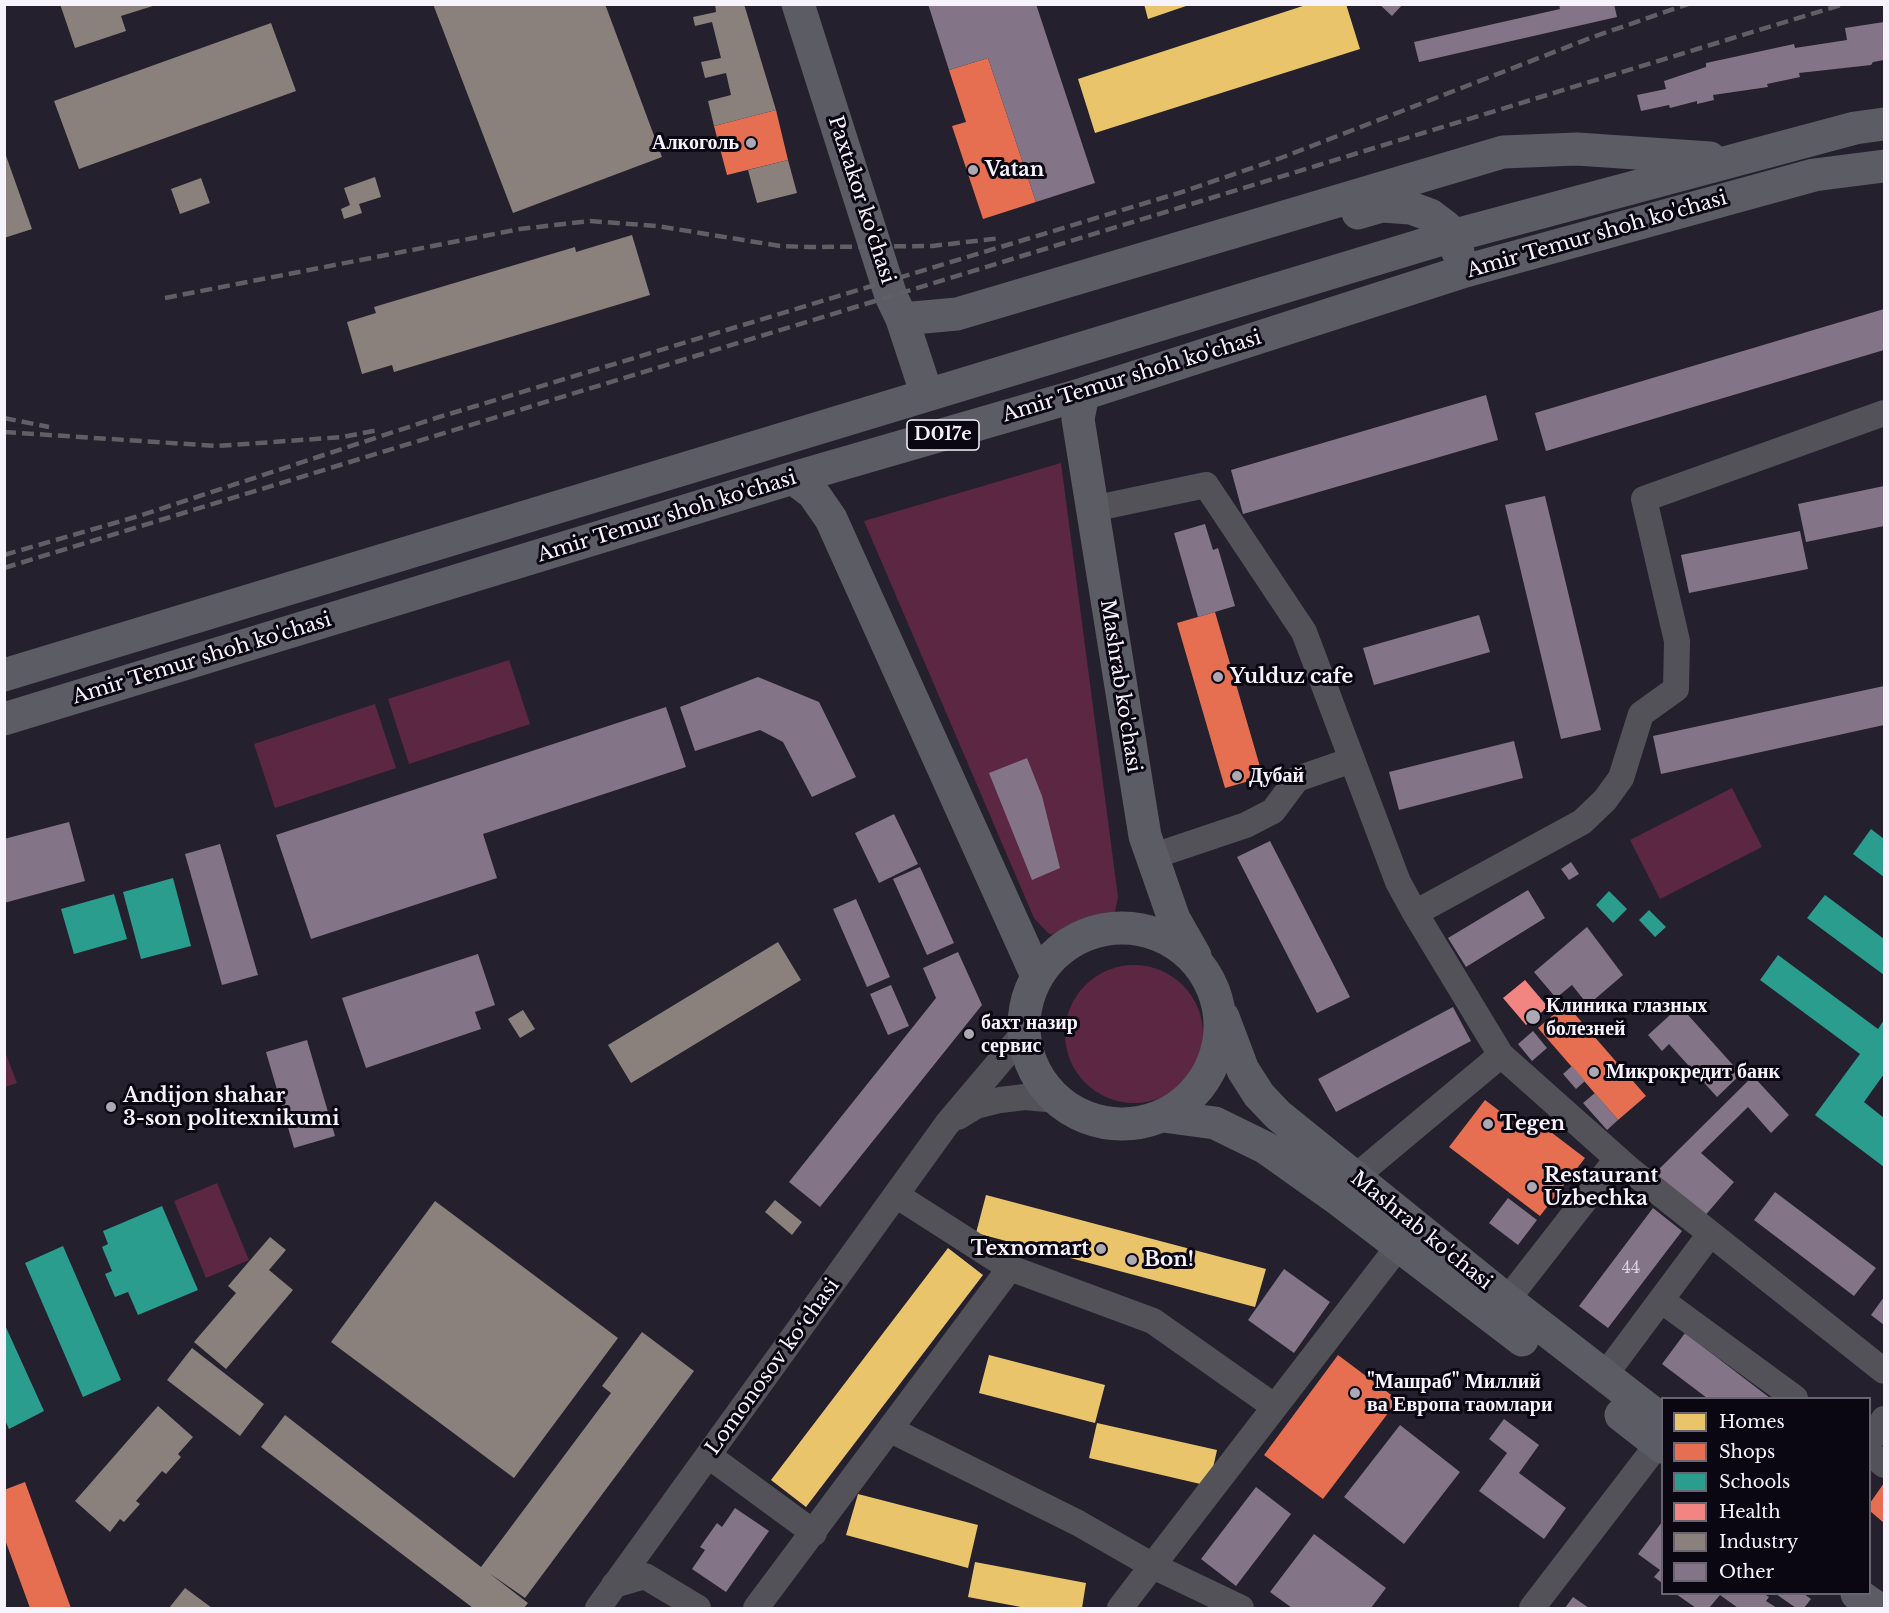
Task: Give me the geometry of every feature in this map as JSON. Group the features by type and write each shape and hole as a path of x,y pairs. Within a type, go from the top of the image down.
{"main road":[{"name":"Paxtakor ko'chasi","path":"798,4 891,296 902,319 927,395"},
{"name":"Amir Temur shoh ko'chasi","path":"4,675 1452,236 1730,160 1855,128 1884,124"},
{"path":"902,319 957,314 1503,152 1576,149 1730,160"},
{"name":"Amir Temur shoh ko'chasi","path":"4,719 793,478 1083,394 1465,271 1814,175 1879,174"},
{"path":"902,319 929,331 946,333 1382,206 1411,208 1430,215 1452,236 1465,271"},
{"name":"Mashrab ko'chasi","path":"1083,394 1078,419 1138,797 1151,856 1174,919 1213,988 1243,1070 1259,1095 1278,1115 1507,1300 1605,1375 1661,1437"},
{"path":"793,478 813,493 831,519 1037,976"},
{"name":"Mashrab ko'chasi","path":"1202,968 1178,945 1149,931 1117,928 1086,935 1058,951 1037,976 1026,1003 1024,1033 1029,1058 1040,1081 1057,1100 1081,1116 1108,1124 1136,1124 1163,1116 1190,1099 1210,1073 1220,1042 1220,1010"},
{"name":"Mashrab ko'chasi","path":"1163,1116 1215,1123 1266,1148 1661,1437"},
{"path":"1871,1575 1884,1585"},
{"path":"1860,1595 1877,1608"}],"street":[{"path":"1415,913 1582,822 1605,800 1621,778 1641,714 1676,689 1677,640 1644,499 1884,413"},
{"path":"1092,509 1206,485 1304,632 1398,882 1501,1055 1617,1159 1884,1371"},
{"path":"1151,856 1245,825 1273,811 1297,779 1352,760"},
{"name":"Lomonosov koʻchasi","path":"598,1608 947,1124 1024,1033"},
{"path":"1354,1178 1501,1055"},
{"path":"947,1124 976,1106 992,1102 1025,1097 1057,1100"},
{"path":"1507,1300 1617,1159"},
{"path":"896,1195 1010,1268 1153,1321 1275,1407"},
{"path":"1605,1375 1710,1234"},
{"path":"1120,1608 1398,1246"},
{"path":"756,1608 1010,1268"},
{"path":"1661,1300 1794,1397"},
{"path":"1871,1438 1884,1419"},
{"path":"891,1430 1078,1523 1153,1566 1241,1608"},
{"path":"1532,1608 1661,1437"},
{"path":"1871,1455 1884,1465"},
{"path":"709,1456 814,1533"},
{"path":"614,1585 645,1576 698,1608"}],"shaded area":[{"path":"1061,463 1118,897 1115,912 1107,926 1094,935 1062,939 1048,933 1034,918 864,521"},
{"path":"509,660 530,724 409,764 388,699"},
{"path":"375,704 396,768 275,808 254,744"},
{"path":"1732,788 1762,847 1660,899 1630,840"},
{"path":"1134,965 1160,970 1183,985 1198,1008 1203,1034 1198,1060 1183,1083 1160,1098 1134,1103 1108,1098 1085,1083 1070,1060 1065,1034 1070,1008 1085,985 1108,970"},
{"path":"4,1049 17,1083 5,1087 4,1087"},
{"path":"217,1183 249,1260 206,1278 174,1201"}],"building: Homes":[{"path":"1144,4 1189,4 1189,5 1148,19"},
{"path":"1309,4 1346,4 1360,49 1095,133 1078,79"},
{"path":"986,1195 1266,1269 1255,1307 976,1233"},
{"path":"948,1248 983,1275 806,1507 771,1480"},
{"path":"989,1355 1105,1385 1095,1423 979,1393"},
{"path":"1097,1423 1217,1450 1209,1486 1089,1458"},
{"path":"858,1494 978,1525 968,1568 846,1535"},
{"path":"975,1562 1086,1583 1082,1608 1026,1608 968,1597"}],"building: Shops":[{"path":"988,58 1036,202 983,219 952,126 966,122 949,70"},
{"name":"Алкоголь","path":"776,110 788,160 727,175 714,126"},
{"path":"1215,612 1263,777 1225,788 1177,623"},
{"path":"1566,1004 1646,1096 1618,1120 1538,1028"},
{"name":"Restaurant Uzbechka","path":"1485,1100 1530,1134 1539,1123 1585,1158 1540,1216 1449,1147"},
{"path":"1338,1355 1398,1400 1323,1499 1264,1455"},
{"path":"25,1482 71,1608 30,1608 4,1537 4,1490"},
{"path":"1884,1483 1884,1523 1871,1512 1871,1502"}],"building: Schools":[{"path":"1871,829 1884,839 1884,877 1853,854"},
{"path":"173,878 191,946 141,959 123,892"},
{"path":"1609,891 1627,909 1613,923 1596,905"},
{"path":"114,894 127,939 74,954 61,909"},
{"path":"1825,895 1884,939 1884,975 1807,918"},
{"path":"1649,910 1666,927 1655,937 1639,920"},
{"path":"1778,955 1878,1029 1884,1020 1884,1074 1864,1102 1884,1118 1884,1167 1815,1115 1860,1054 1760,980"},
{"path":"162,1206 198,1290 138,1315 128,1292 115,1297 105,1274 112,1271 102,1247 108,1244 103,1231"},
{"path":"63,1246 121,1380 83,1397 25,1263"},
{"path":"4,1323 44,1411 9,1429 4,1418"}],"building: Health":[{"path":"1525,980 1548,1007 1526,1025 1503,998"}],"building: Industry":[{"path":"60,4 156,5 121,16 126,31 75,48"},
{"path":"433,4 605,4 662,157 513,213"},
{"path":"715,4 744,4 776,110 714,126 708,101 731,95 726,73 705,78 701,62 721,58 712,22 695,26 693,17 716,12"},
{"path":"271,23 296,91 79,169 54,101"},
{"path":"4,150 32,229 4,238"},
{"path":"788,160 797,193 757,203 748,170"},
{"path":"375,177 381,197 359,204 362,213 344,219 341,209 350,205 344,188"},
{"path":"201,178 210,203 180,214 171,189"},
{"path":"632,235 650,295 394,372 392,365 362,374 347,322 376,313 374,307 575,247 576,252"},
{"path":"778,942 801,980 631,1083 608,1045"},
{"path":"523,1010 535,1029 520,1038 508,1019"},
{"path":"775,1200 802,1222 792,1235 765,1212"},
{"path":"435,1201 618,1338 514,1478 331,1342"},
{"path":"270,1237 286,1250 269,1270 293,1290 226,1369 194,1342 236,1293 228,1286"},
{"path":"642,1332 694,1371 525,1598 489,1573 528,1603 524,1608 473,1608 261,1447 285,1415 481,1567 611,1393 602,1386"},
{"path":"192,1348 264,1404 240,1436 167,1380"},
{"path":"158,1406 193,1437 178,1454 181,1457 166,1474 162,1471 136,1501 140,1504 124,1522 120,1519 110,1532 75,1501"},
{"path":"185,1588 212,1608 169,1608"}],"building: Other":[{"path":"928,4 1036,4 1095,183 1036,202 988,58 949,70"},
{"path":"1379,4 1403,4 1392,16"},
{"path":"1559,4 1614,4 1617,17 1419,62 1414,42 1560,9"},
{"path":"1884,22 1884,60 1873,62 1871,65 1799,73 1800,77 1767,84 1768,87 1713,95 1714,100 1641,111 1637,95 1666,89 1664,81 1706,67 1706,63 1794,44 1795,48 1847,40 1845,28"},
{"path":"1884,309 1884,350 1546,451 1535,413"},
{"path":"1486,395 1498,440 1243,514 1231,470"},
{"path":"1884,486 1884,526 1806,542 1798,504"},
{"path":"1545,496 1601,730 1561,739 1505,505"},
{"path":"1205,524 1213,550 1218,548 1235,606 1198,617 1174,533"},
{"path":"1800,531 1808,569 1689,593 1681,555"},
{"path":"1479,615 1490,652 1374,685 1363,648"},
{"path":"758,677 819,702 856,777 812,797 783,742 760,730 695,751 680,707"},
{"path":"1884,686 1884,725 1661,774 1653,736"},
{"path":"666,707 686,767 483,834 497,878 311,939 276,835"},
{"path":"1514,741 1523,778 1399,810 1389,772"},
{"path":"1027,758 1042,796 1060,868 1032,880 989,773"},
{"path":"894,814 918,864 879,883 855,833"},
{"path":"69,822 85,881 4,903 4,839"},
{"path":"1270,841 1350,997 1317,1013 1237,857"},
{"path":"220,844 258,975 222,985 185,854"},
{"path":"1571,862 1579,874 1569,880 1561,869"},
{"path":"920,867 954,943 927,955 893,879"},
{"path":"1528,890 1545,918 1466,967 1448,938"},
{"path":"856,899 890,977 867,987 833,909"},
{"path":"1587,927 1623,975 1588,1005 1572,985 1556,998 1534,972"},
{"path":"958,952 982,1005 820,1207 789,1182 936,998 923,968"},
{"path":"478,954 495,1005 475,1012 481,1029 366,1068 342,998"},
{"path":"891,985 909,1026 888,1035 870,994"},
{"path":"1680,1006 1741,1074 1717,1097 1669,1044 1662,1051 1648,1035"},
{"path":"1453,1007 1471,1041 1336,1112 1318,1079"},
{"path":"1533,1031 1547,1048 1532,1061 1518,1044"},
{"path":"307,1040 335,1136 294,1148 266,1052"},
{"path":"1572,1066 1585,1081 1576,1089 1563,1074"},
{"path":"1753,1076 1789,1115 1771,1133 1748,1107 1701,1153 1734,1182 1703,1218 1653,1175"},
{"path":"1595,1093 1618,1120 1607,1130 1583,1103"},
{"path":"1775,1192 1876,1268 1854,1296 1754,1220"},
{"path":"1508,1198 1537,1220 1518,1245 1489,1223"},
{"path":"1653,1208 1682,1231 1608,1328 1579,1306"},
{"path":"1284,1269 1330,1302 1294,1353 1248,1320"},
{"path":"1884,1297 1884,1325 1871,1315"},
{"path":"1685,1333 1769,1397 1706,1397 1662,1364"},
{"path":"1504,1419 1539,1445 1519,1473 1566,1508 1544,1539 1479,1491 1507,1453 1489,1439"},
{"path":"1400,1425 1460,1472 1404,1544 1344,1497"},
{"path":"1256,1487 1291,1514 1236,1586 1201,1559"},
{"path":"735,1508 769,1531 726,1592 692,1569 705,1550 700,1547 717,1523 722,1527"},
{"path":"1661,1523 1661,1582 1654,1577 1660,1570 1638,1554"},
{"path":"1314,1534 1386,1588 1371,1608 1292,1608 1270,1592"},
{"path":"1677,1595 1720,1595 1709,1608 1696,1608"},
{"path":"1720,1595 1766,1595 1769,1597 1766,1601 1777,1608 1738,1608"},
{"path":"1777,1595 1805,1595 1811,1599 1804,1608 1796,1608"},
{"path":"1573,1597 1589,1608 1565,1608"}],"railway":[{"path":"4,555 139,516 436,418 1182,192 1278,159 1593,37 1688,4"},
{"path":"4,568 1844,4"},
{"path":"165,298 520,229 590,221 657,226 780,246 932,246 1001,238"},
{"path":"4,418 49,427"},
{"path":"4,432 217,446 343,437 378,430"}],"place":[{"name":"Алкоголь","path":"751,143"},
{"name":"Vatan","path":"973,170"},
{"name":"Yulduz cafe","path":"1218,677"},
{"name":"Дубай","path":"1237,776"},
{"name":"Клиника глазных болезней","path":"1533,1017"},
{"name":"бахт назир сервис","path":"969,1034"},
{"name":"Микрокредит банк","path":"1594,1072"},
{"name":"Andijon shahar 3-son politexnikumi","path":"111,1107"},
{"name":"Tegen","path":"1488,1124"},
{"name":"Restaurant Uzbechka","path":"1532,1187"},
{"name":"Texnomart","path":"1101,1249"},
{"name":"Bon!","path":"1132,1260"},
{"name":"\"Машраб\" Миллий ва Европа таомлари","path":"1355,1393"}]}
